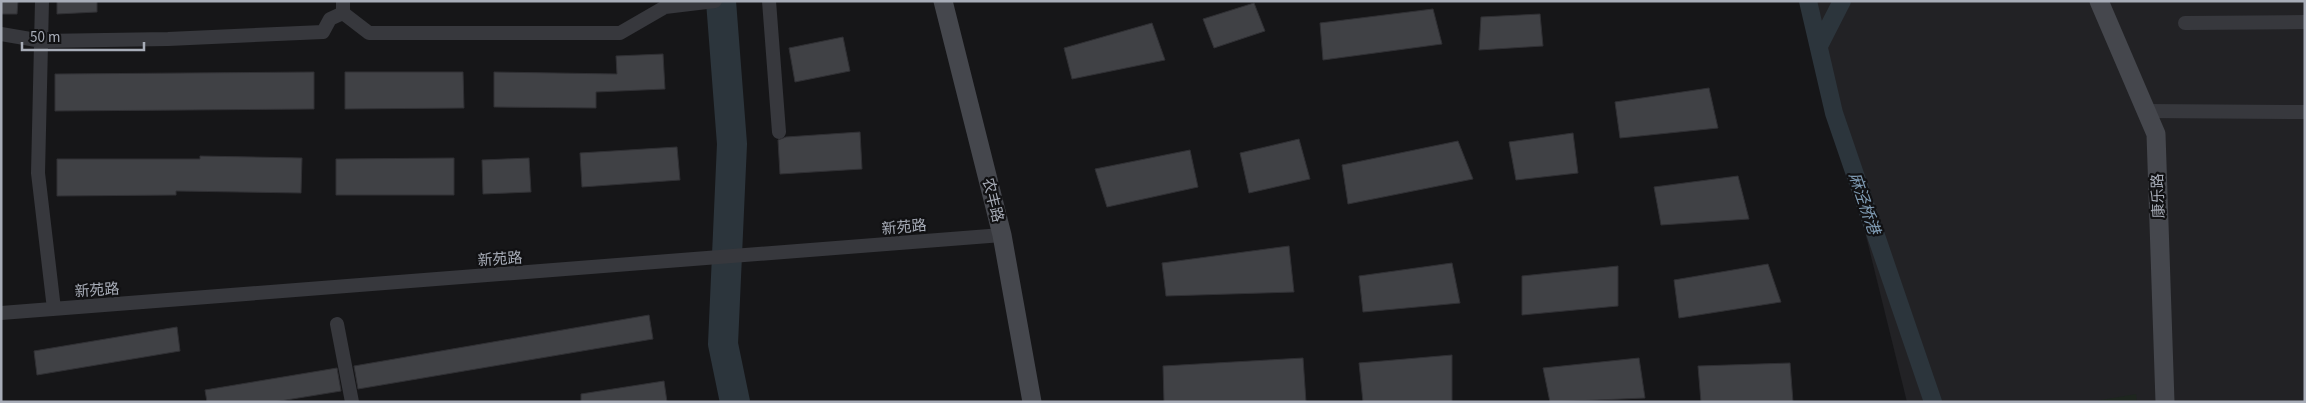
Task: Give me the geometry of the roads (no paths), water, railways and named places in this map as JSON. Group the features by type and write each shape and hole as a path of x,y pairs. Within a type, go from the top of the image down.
{"main road":[{"name":"农丰路","path":"943,1 1002,235 1032,402"},
{"name":"康乐路","path":"2100,1 2156,134 2165,402"}],"street":[{"path":"42,1 38,173 54,309"},
{"path":"1,34 42,41 168,39 323,32 330,18 343,7 369,33 620,33 665,7 715,1"},
{"path":"769,1 778,132"},
{"path":"2185,23 2305,22"},
{"path":"2146,111 2305,112"},
{"name":"新苑路","path":"1,313 1002,235"},
{"path":"337,324 352,402"}],"waterway":[{"path":"721,1 732,144 723,344 735,402"},
{"name":"麻泾桥港","path":"1808,1 1834,113 1933,402"},
{"path":"1819,46 1842,1"}]}
